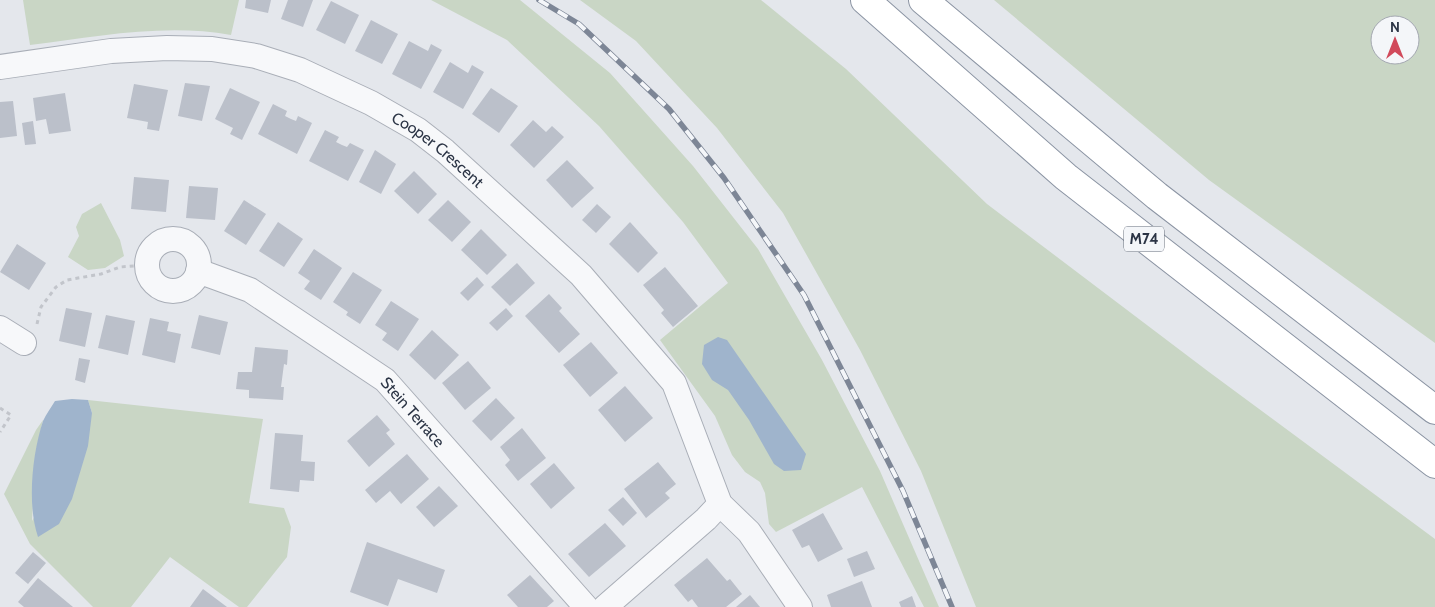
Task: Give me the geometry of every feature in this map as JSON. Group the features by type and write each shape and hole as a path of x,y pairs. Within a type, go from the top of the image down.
{"highway":[{"name":"M74","path":"865,0 1066,177 1435,464"},
{"name":"M74","path":"923,0 1158,196 1435,410"}],"street":[{"name":"Cooper Crescent","path":"0,67 111,51 167,48 212,49 256,56 300,70 370,103 418,130 446,151 581,275 674,383 720,504"},
{"path":"174,238 181,240 194,249 199,264 195,278 183,288 168,290 154,283 149,277 146,265 153,247 158,242 174,238"},
{"name":"Stein Terrace","path":"198,271 250,290 385,380 586,607"},
{"path":"0,328 24,343"},
{"path":"605,607 706,520 720,504 749,532 800,607"}],"path":[{"path":"24,343 38,322 41,307 56,287 67,280 101,274 120,267 146,265"},
{"path":"0,408 10,415 0,432"}],"green space":[{"path":"23,0 239,0 231,35 181,30 130,32 30,45"},
{"path":"431,0 520,0 610,73 693,166 758,249 822,360 880,471 939,607 924,607 862,487 776,532 769,524 765,493 760,482 745,472 732,455 715,416 660,340 728,283 683,222 599,126 507,40"},
{"path":"580,0 761,0 846,69 987,204 1209,372 1435,539 1435,607 976,607 921,471 860,350 783,213 717,128 636,41"},
{"path":"994,0 1435,0 1435,343 1209,180"},
{"path":"101,203 120,240 124,256 105,268 88,270 68,257 79,236 76,227 82,214"},
{"path":"88,400 263,419 249,503 284,508 291,527 287,557 247,607 239,607 170,557 131,607 93,607 30,544 4,494 36,430 43,420 36,451 32,521 92,413"}],"water":[{"path":"718,337 727,340 806,454 801,470 784,471 774,464 749,420 728,390 712,380 702,364 704,345"},
{"path":"88,400 92,413 88,446 72,499 59,524 38,537 33,510 32,479 39,434 44,418 55,401"}],"building":[{"path":"246,0 271,0 268,13 245,8"},
{"path":"288,0 313,0 303,27 281,19"},
{"path":"331,1 359,15 345,44 316,30"},
{"path":"371,20 398,34 382,64 355,51"},
{"path":"409,41 428,51 431,44 442,50 421,89 392,74"},
{"path":"450,62 468,73 472,65 484,72 463,109 433,92"},
{"path":"185,83 210,86 202,121 178,116"},
{"path":"134,84 168,90 159,131 147,129 148,122 127,118"},
{"path":"230,88 260,102 242,140 230,134 233,128 215,119"},
{"path":"491,88 518,106 499,133 472,114"},
{"path":"65,93 71,131 49,134 46,119 36,121 33,98"},
{"path":"13,101 17,136 0,138 0,102"},
{"path":"273,104 287,111 285,116 291,119 296,121 298,116 312,123 297,154 258,134"},
{"path":"533,120 546,132 552,126 564,137 534,168 510,145"},
{"path":"33,121 36,144 25,145 22,123"},
{"path":"325,130 339,137 336,142 347,147 350,143 364,150 348,181 309,161"},
{"path":"375,150 396,164 381,194 359,182"},
{"path":"567,160 594,188 572,208 546,180"},
{"path":"414,171 437,194 418,214 394,191"},
{"path":"134,177 169,180 166,212 131,209"},
{"path":"189,186 218,188 215,220 186,218"},
{"path":"244,200 266,214 246,245 224,231"},
{"path":"448,200 471,222 452,242 428,220"},
{"path":"597,204 611,217 596,233 582,220"},
{"path":"278,222 303,239 284,267 259,251"},
{"path":"630,222 658,253 638,273 609,244"},
{"path":"481,229 507,255 487,275 461,250"},
{"path":"17,244 46,263 29,290 0,272"},
{"path":"314,249 342,268 321,300 304,289 310,281 298,273"},
{"path":"517,263 535,283 510,306 491,287"},
{"path":"665,267 698,306 673,327 661,313 664,310 643,285"},
{"path":"353,272 382,290 360,324 346,315 348,312 333,302"},
{"path":"477,277 484,285 468,301 460,293"},
{"path":"549,294 562,308 559,311 580,334 559,353 525,316"},
{"path":"391,301 419,319 398,351 382,340 387,333 375,325"},
{"path":"66,308 92,313 85,347 59,341"},
{"path":"506,308 513,316 497,331 489,323"},
{"path":"106,315 135,321 128,355 98,348"},
{"path":"199,315 228,322 220,355 191,348"},
{"path":"150,318 169,322 167,331 181,334 175,363 142,355"},
{"path":"432,330 459,355 435,380 409,355"},
{"path":"591,342 618,373 590,397 563,365"},
{"path":"255,347 288,350 287,365 284,364 281,387 284,387 283,400 249,398 249,390 236,389 238,372 252,372"},
{"path":"79,358 90,360 85,383 75,380"},
{"path":"468,361 491,388 465,410 442,383"},
{"path":"625,386 653,418 625,442 598,410"},
{"path":"496,398 515,418 491,441 472,421"},
{"path":"377,415 390,430 386,433 395,444 369,467 347,441"},
{"path":"522,428 546,458 518,481 505,465 510,460 500,447"},
{"path":"275,433 303,435 301,461 315,462 314,481 300,480 299,492 270,489"},
{"path":"407,454 429,479 401,504 390,491 376,503 365,490"},
{"path":"658,462 676,484 665,493 670,498 646,518 624,489"},
{"path":"554,463 575,488 551,509 530,484"},
{"path":"439,486 458,506 434,527 416,507"},
{"path":"623,497 637,513 623,526 608,510"},
{"path":"823,513 843,549 818,562 809,545 802,548 792,530"},
{"path":"605,523 626,546 589,577 568,554"},
{"path":"367,542 445,570 437,593 398,579 388,606 350,592"},
{"path":"867,551 875,569 854,577 847,559"},
{"path":"33,552 46,563 28,584 15,573"},
{"path":"707,558 727,581 730,579 742,594 726,607 698,607 692,599 688,602 674,585"},
{"path":"530,575 554,601 547,607 518,607 507,595"},
{"path":"38,578 73,607 24,607 18,602"},
{"path":"862,581 872,607 831,607 827,595"},
{"path":"203,589 227,607 190,607"},
{"path":"750,595 760,607 736,607"},
{"path":"912,596 916,607 901,607 899,602"}],"railway":[{"path":"539,0 579,24 669,109 724,178 804,295 903,491 952,607"}]}
